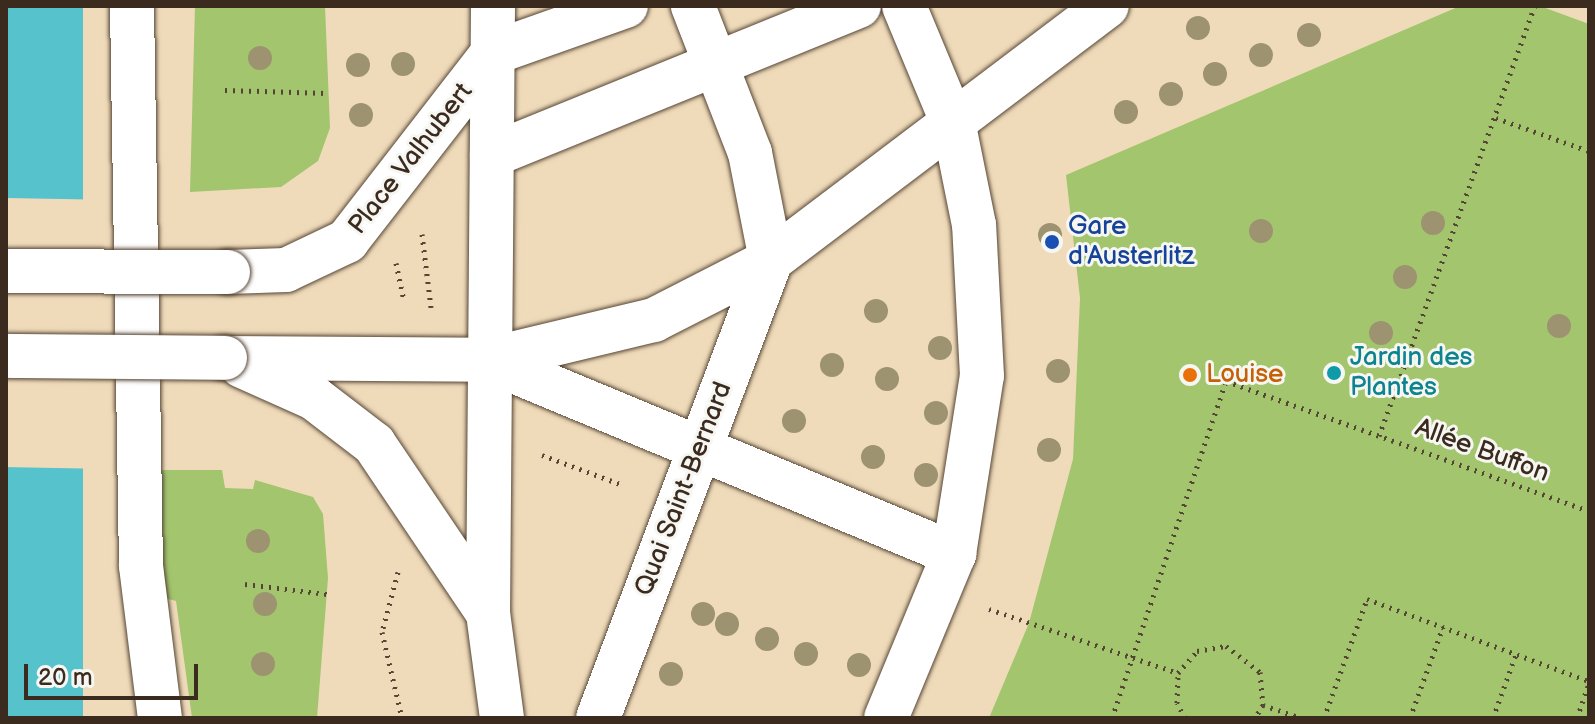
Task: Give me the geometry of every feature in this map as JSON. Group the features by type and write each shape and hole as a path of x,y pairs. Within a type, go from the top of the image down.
{"main road":[{"path":"132,6 141,566 160,718"},
{"name":"Place Valhubert","path":"487,360 493,6"},
{"path":"493,53 626,6"},
{"path":"693,6 750,153 771,260"},
{"path":"492,155 859,6"},
{"path":"886,718 954,554 971,483 983,336 974,225 954,126 904,6"},
{"path":"6,356 487,360 654,320 771,260 954,126 1107,6"},
{"name":"Place Valhubert","path":"6,271 286,270 347,241 493,53"},
{"name":"Quai Saint-Bernard","path":"598,718 771,260"},
{"path":"225,358 314,398 374,444 488,613"},
{"path":"487,360 698,453 954,554"},
{"path":"487,360 488,613 502,718"}],"path":[{"path":"1379,436 1535,6"},
{"path":"225,90 327,93"},
{"path":"1496,118 1589,151"},
{"name":"Place Valhubert","path":"421,230 430,297"},
{"path":"395,258 404,300"},
{"name":"Allée Buffon","path":"1133,658 1226,381 1589,511"},
{"path":"538,453 620,484"},
{"path":"402,557 382,632 402,718"},
{"path":"245,584 327,594"},
{"path":"1324,718 1367,599 1589,682 1577,718"},
{"path":"988,609 1178,673"},
{"path":"1410,718 1443,627"},
{"path":"1185,718 1177,703 1178,673 1197,651 1240,650 1260,672 1263,705 1255,718"},
{"path":"1493,718 1516,654"},
{"path":"1112,718 1133,658"},
{"path":"1263,705 1301,718"}],"green space":[{"path":"195,6 325,6 330,128 318,161 281,187 190,192"},
{"name":"Jardin des Plantes","path":"1460,6 1540,6 1589,24 1589,718 989,718 1029,623 1073,459 1080,298 1066,175"},
{"path":"159,470 222,470 225,488 253,489 255,480 313,497 323,514 328,578 317,718 192,718 176,601 161,597"}],"water":[{"path":"6,6 83,6 83,718 6,718"}],"pier":[{"path":"6,198 88,199 83,468 6,467"}],"place":[{"name":"Gare d'Austerlitz","path":"1052,242"},
{"name":"Jardin des Plantes","path":"1334,373"},
{"name":"Louise","path":"1190,375"}]}
